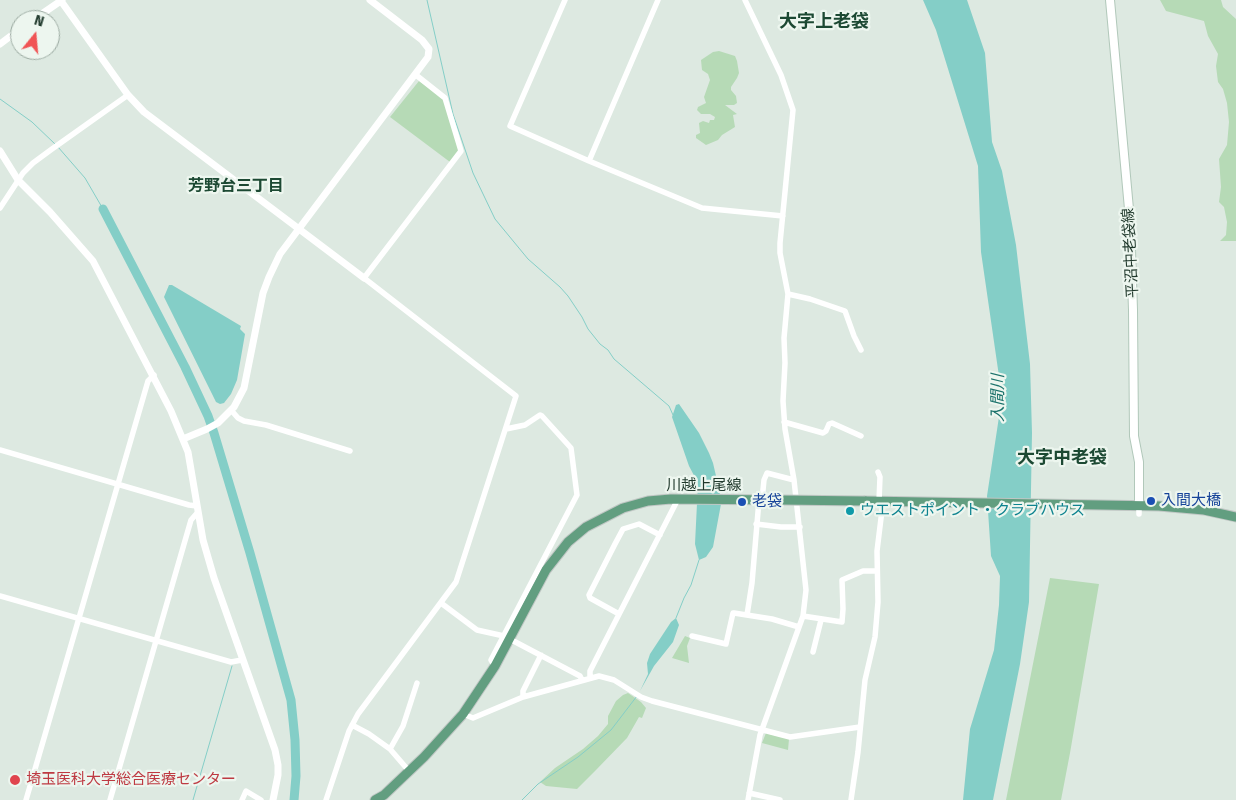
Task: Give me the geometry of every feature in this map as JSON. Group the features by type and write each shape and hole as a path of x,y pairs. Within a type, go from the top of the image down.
{"main road":[{"name":"平沼中老袋線","path":"1110,0 1130,220 1134,329 1134,436 1139,462 1137,508"},
{"name":"川越上尾線","path":"375,800 384,795 437,744 463,714 495,666 507,637 546,570 562,549 577,534 596,521 624,508 648,501 678,499 865,501 1188,508 1236,517"}],"street":[{"path":"47,10 61,0 128,95 156,122 364,278 516,396 456,582 364,705 352,724 326,800"},
{"path":"183,439 217,424 231,410 244,388 259,307 269,276 280,254 428,57 429,49 422,40 370,0"},
{"path":"565,0 510,126 702,208 783,216"},
{"path":"589,160 658,0"},
{"path":"745,0 781,75 793,110 780,253 788,294 784,338 784,422 794,480 806,590 800,627 763,728 749,797 780,800"},
{"path":"364,278 461,151 445,98 416,75"},
{"path":"0,208 22,173 44,154 128,95"},
{"path":"0,151 18,180 50,212 93,261 154,375 183,439 188,452 208,559 275,750 278,765 277,783 273,800"},
{"path":"788,294 845,311 861,350"},
{"path":"26,800 148,382 154,375"},
{"path":"231,410 238,418 244,421 266,425 350,451"},
{"path":"506,429 525,425 540,415 542,416 571,448 577,495 507,637"},
{"path":"784,422 823,433 829,424 832,423 861,436"},
{"path":"0,450 198,509"},
{"path":"851,800 865,680 875,637 878,602 877,570 880,514 883,502 878,472"},
{"path":"747,615 752,583 756,524 764,480 767,473 794,480"},
{"path":"590,678 590,671 678,499"},
{"path":"110,800 191,520 198,509"},
{"path":"619,614 590,598 589,595 615,544 623,529 639,524 660,535"},
{"path":"756,524 800,527"},
{"path":"803,616 842,622 842,580 863,571 877,570"},
{"path":"0,596 231,662 242,660"},
{"path":"441,603 477,630 507,637 580,676 582,680"},
{"path":"692,636 726,644 733,614 772,619 800,627"},
{"path":"813,652 821,620"},
{"path":"522,697 522,692 541,656"},
{"path":"463,714 473,718 522,697 599,676 608,677 652,701 763,728 790,737 860,727"},
{"path":"390,750 402,726 417,683"},
{"path":"352,724 390,750 409,771"},
{"path":"242,800 246,791 261,800"}],"green space":[{"path":"1160,0 1221,0 1223,7 1236,19 1236,241 1220,241 1226,235 1227,222 1224,207 1219,202 1221,187 1219,159 1227,145 1229,122 1227,103 1223,89 1218,82 1216,66 1218,54 1208,36 1204,21 1166,11"},
{"path":"719,51 735,56 737,61 739,73 731,90 736,96 737,103 725,105 737,114 733,115 735,127 722,135 718,140 706,145 696,138 696,135 700,133 699,123 703,121 709,123 715,117 710,114 701,114 697,110 698,107 706,103 704,97 710,80 708,74 702,70 701,60 713,52"},
{"path":"419,81 444,98 459,151 450,162 390,117"},
{"path":"1050,578 1099,584 1061,800 1006,800"},
{"path":"685,636 690,638 687,646 689,663 672,658"},
{"path":"628,693 646,708 642,718 639,717 627,738 595,771 577,789 546,786 540,782 555,768 598,736 608,724 608,716 616,701"},
{"path":"766,733 789,739 788,750 762,743"}],"water":[{"path":"923,0 967,0 985,53 992,142 1002,171 1016,245 1030,364 1032,433 1029,602 1020,664 993,800 963,800 970,729 994,650 999,605 1000,576 991,556 987,496 1002,397 981,252 978,166 936,30"},
{"path":"169,285 241,326 240,329 245,334 237,380 231,394 224,403 216,402 164,297"},
{"path":"679,404 699,433 709,453 720,493 721,504 713,547 706,557 699,560 695,544 698,483 689,466 672,417 676,405"},
{"path":"676,618 679,625 673,642 654,666 640,691 648,674 647,663 650,654 671,622"}],"waterway":[{"path":"427,0 453,114 473,173 495,219 528,259 568,296 588,329 600,344 608,350 614,359 669,406 673,415"},
{"path":"0,99 32,122 55,144"},
{"path":"58,147 85,178 103,209"},
{"path":"103,209 185,367 214,433 291,700 295,740 296,776 294,800"},
{"path":"676,618 691,585 699,560"},
{"path":"193,800 232,666"},
{"path":"522,800 538,784 578,757 611,730 637,696"}],"place":[{"name":"入間大橋","path":"1151,501"},
{"name":"老袋","path":"742,502"},
{"name":"ウエストポイント・クラブハウス","path":"850,511"},
{"name":"埼玉医科大学総合医療センター","path":"15,780"}],"district":[{"name":"大字上老袋","path":"824,22"},
{"name":"芳野台三丁目","path":"236,187"},
{"name":"大字中老袋","path":"1062,458"}],"water label":[{"name":"入間川","path":"999,398"}]}
